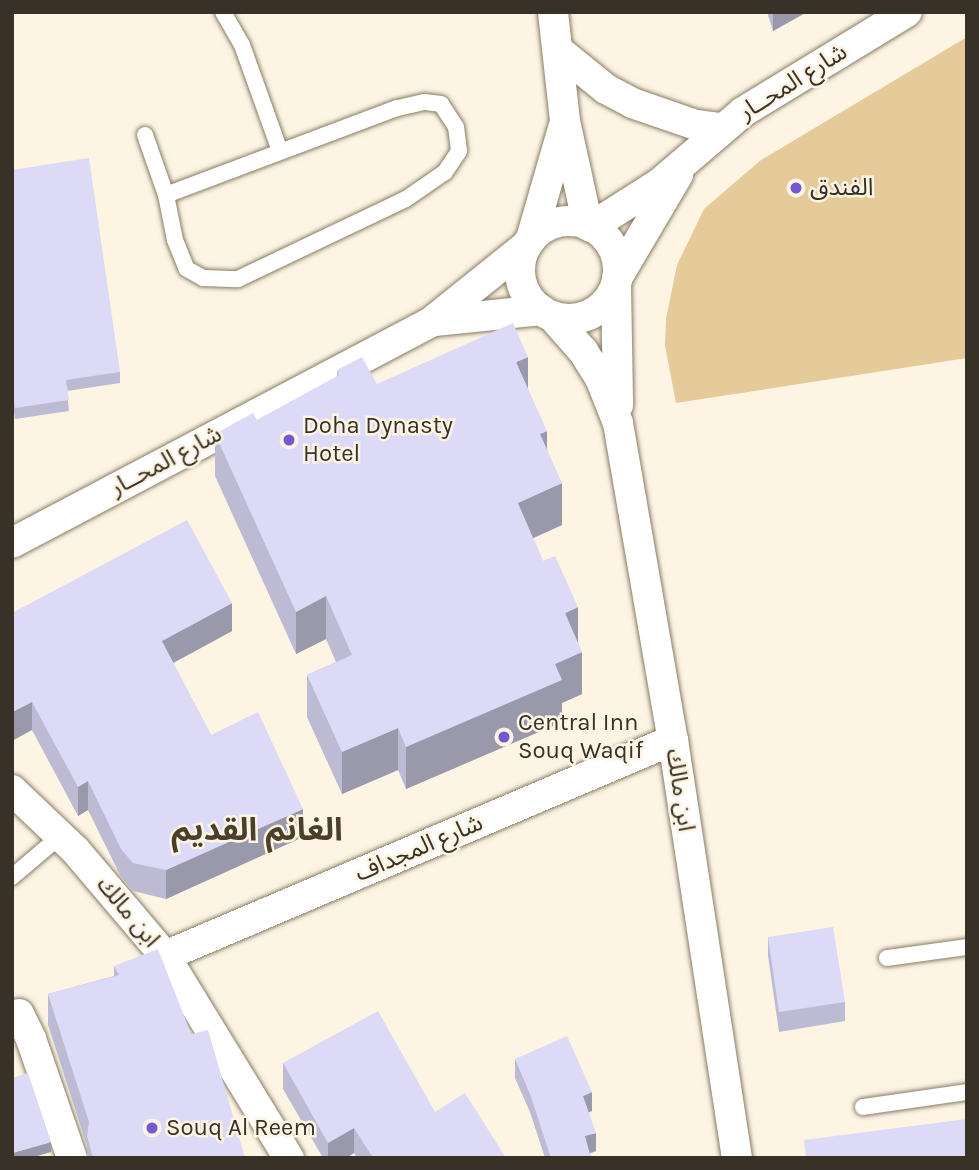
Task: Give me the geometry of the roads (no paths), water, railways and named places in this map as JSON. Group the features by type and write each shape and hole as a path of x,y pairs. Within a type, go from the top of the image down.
{"street":[{"path":"553,12 565,121 590,226"},
{"name":"شارع المحــار","path":"590,226 660,183 721,128 765,97 907,12"},
{"path":"559,51 606,89 632,103 674,119 721,128"},
{"path":"529,242 551,224 564,222 590,226 604,236 617,263 616,281 610,296 590,314 578,318 546,313 532,302 521,281 522,256 529,242 565,121"},
{"name":"شارع المحــار","path":"616,281 686,159"},
{"name":"شارع المحــار","path":"12,543 431,322 529,242"},
{"name":"ابن مالك","path":"616,281 618,423 673,740 737,1158"},
{"name":"شارع المحــار","path":"431,322 546,313"},
{"name":"ابن مالك","path":"546,313 583,351 600,378 618,423"},
{"name":"شارع المجداف","path":"165,956 673,740"},
{"name":"ابن مالك","path":"12,790 76,851 165,956 289,1158"},
{"path":"19,1014 31,1039 72,1158"}],"lane":[{"path":"223,12 242,45 280,151"},
{"path":"145,135 166,195 175,240 187,269 203,278 238,279 407,199 445,172 459,151 456,127 441,104 424,102 397,108 166,195"},
{"path":"12,877 59,837"},
{"path":"887,958 967,947"},
{"path":"863,1107 967,1092"}],"place":[{"name":"الفندق","path":"796,188"},
{"name":"Doha Dynasty Hotel","path":"289,440"},
{"name":"Central Inn Souq Waqif","path":"504,737"},
{"name":"Souq Al Reem","path":"152,1128"}],"district":[{"name":"الغانم القديم","path":"257,830"}]}
